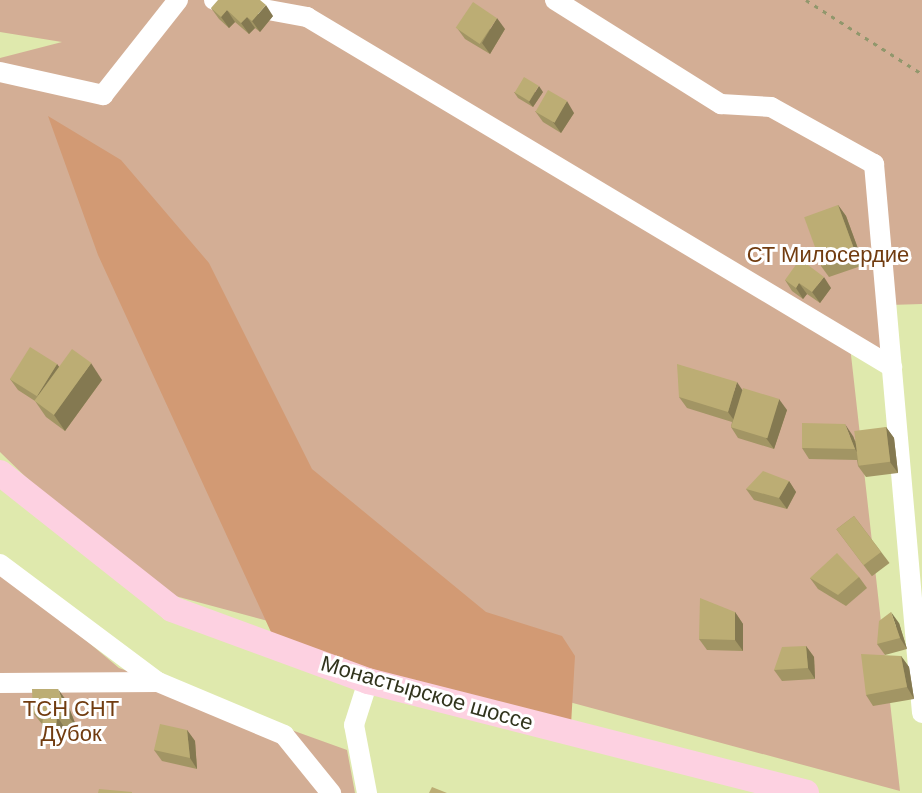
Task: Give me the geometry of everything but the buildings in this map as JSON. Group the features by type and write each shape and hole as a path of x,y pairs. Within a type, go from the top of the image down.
{"main road":[{"name":"Монастырское шоссе","path":"0,473 172,609 368,681 806,793"}],"street":[{"path":"0,72 103,95 178,0"},
{"path":"214,0 307,17 892,367"},
{"path":"555,0 721,104 771,107 874,164 922,713"},
{"path":"0,564 158,682 284,735 331,793"},
{"path":"367,793 354,725 368,681"},
{"path":"0,683 158,682"}],"path":[{"path":"806,0 922,74"}],"green space":[{"name":"СТ Милосердие","path":"0,0 922,0 922,304 889,305 886,373 850,346 900,791 138,586 0,452 0,58 62,42 0,32"},
{"name":"ТСН СНТ Дубок","path":"0,568 119,668 347,750 355,793 0,793"}],"shaded area":[{"path":"48,116 121,160 209,263 312,469 486,612 562,636 575,656 571,725 276,643 98,255"}]}
